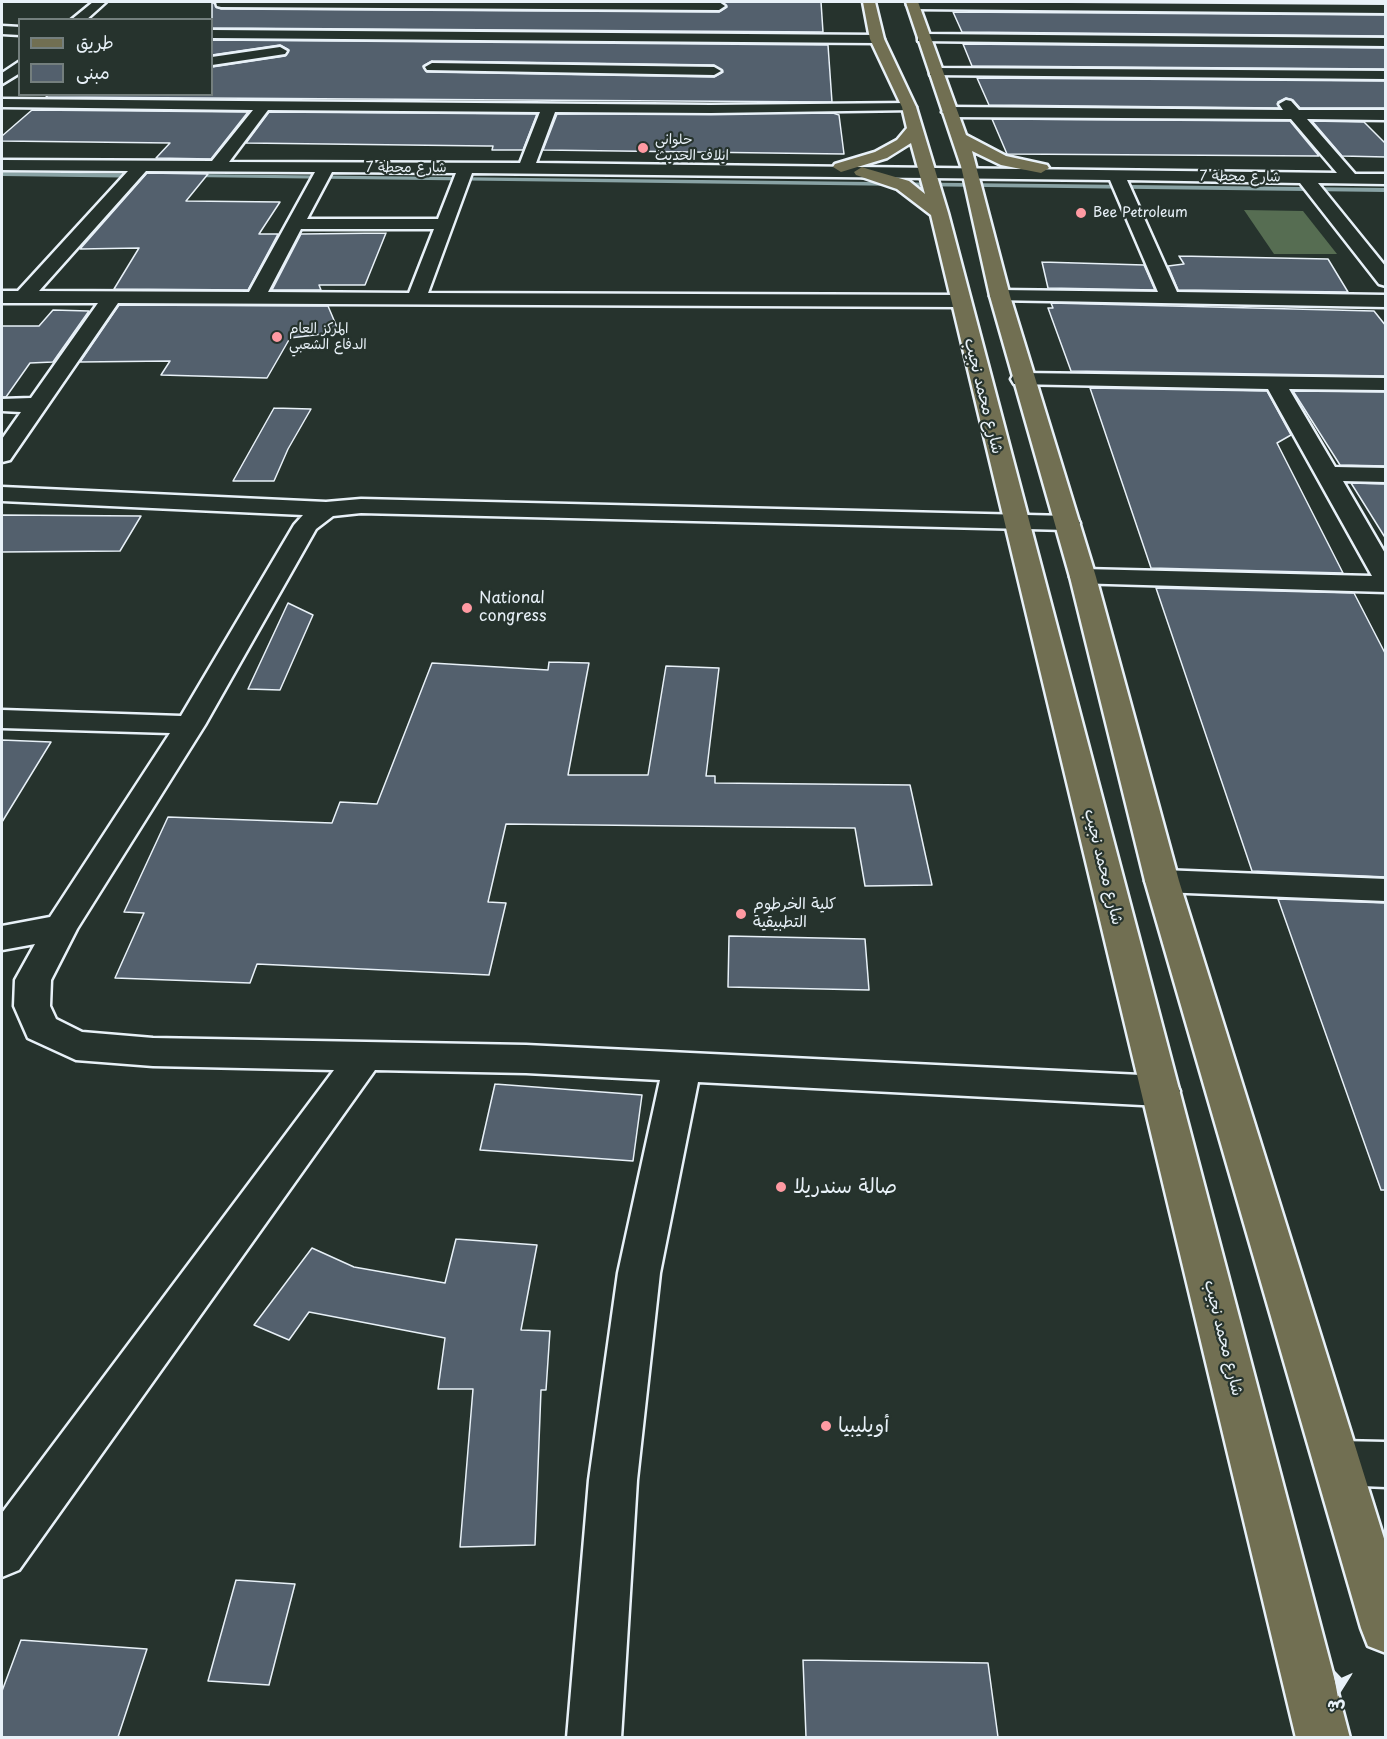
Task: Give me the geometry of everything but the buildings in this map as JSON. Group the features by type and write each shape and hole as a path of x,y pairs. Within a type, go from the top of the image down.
{"main road":[{"name":"شارع محمد نجيب","path":"870,2 877,39 909,107 939,213 959,301 1323,1737"},
{"path":"912,3 970,170 1022,379 1068,523 1162,881 1386,1628"},
{"path":"839,168 881,155 903,142 914,129"},
{"path":"958,137 1001,160 1036,170"},
{"path":"981,214 993,189 1036,170"},
{"path":"862,172 903,185 939,213"}],"street":[{"path":"80,18 100,2"},
{"path":"912,3 1198,4 1386,9"},
{"path":"1198,4 1351,179"},
{"path":"218,5 461,16 717,34 877,39"},
{"path":"213,61 319,44 357,34 461,16 717,34"},
{"path":"461,16 429,72 717,34"},
{"path":"2,30 18,31"},
{"path":"213,34 357,34"},
{"path":"711,110 717,34"},
{"path":"923,38 1386,42"},
{"path":"2,65 18,65"},
{"path":"2,80 18,67"},
{"path":"935,72 1386,75"},
{"path":"2,103 133,99 264,105 411,100 549,107 711,110 909,107"},
{"path":"217,166 264,105"},
{"path":"526,169 549,107"},
{"path":"950,112 1386,115"},
{"name":"شارع محطة 7","path":"2,165 862,172 926,170"},
{"path":"23,297 141,166"},
{"path":"255,298 326,167"},
{"path":"416,299 466,168"},
{"name":"شارع محطة 7","path":"810,170 839,168 1036,170 1116,174 1386,179"},
{"path":"1116,174 1170,298"},
{"path":"1305,178 1386,280"},
{"path":"295,224 446,224"},
{"path":"1000,296 1386,301"},
{"path":"2,297 959,301"},
{"path":"2,455 112,298"},
{"path":"1022,379 1386,384"},
{"path":"1275,383 1386,578"},
{"path":"2,405 37,405"},
{"path":"1326,474 1386,475"},
{"path":"2,494 326,509 361,506 1068,523"},
{"path":"326,509 306,525 190,725 61,927 33,980 32,1006 41,1028 76,1046 153,1052 366,1054 682,1066 1161,1091"},
{"path":"1083,577 1386,584"},
{"path":"2,719 190,725"},
{"path":"1162,881 1386,890"},
{"path":"2,938 61,927"},
{"path":"2,1553 366,1054"},
{"path":"594,1737 613,1480 637,1285 682,1066"},
{"path":"1338,1463 1386,1465"}],"green space":[{"path":"1244,210 1303,211 1337,254 1274,254"}],"waterway":[{"path":"2,174 160,176"},
{"path":"190,176 1386,190"}],"place":[{"name":"حلواني ايلاف الحديث","path":"643,148"},
{"name":"Bee Petroleum","path":"1081,213"},
{"name":"المركز العام الدفاع الشعبي","path":"277,337"},
{"name":"National congress","path":"467,608"},
{"name":"كلية الخرطوم التطبيقية","path":"741,914"},
{"name":"صالة سندريلا","path":"781,1187"},
{"name":"أويليبيا","path":"826,1426"}]}
